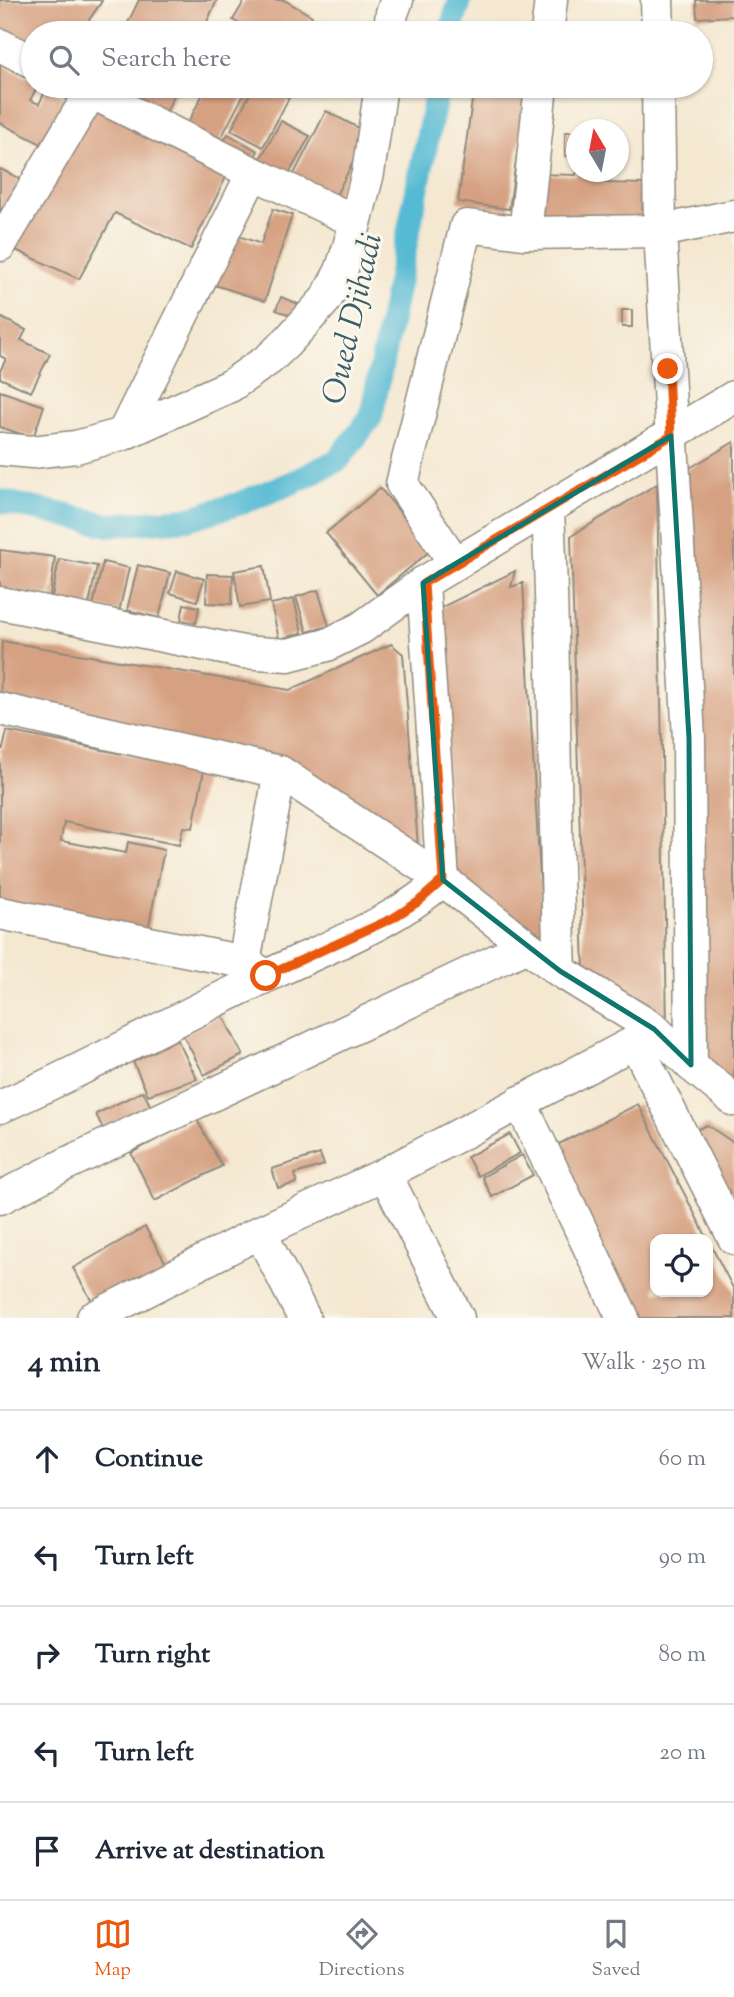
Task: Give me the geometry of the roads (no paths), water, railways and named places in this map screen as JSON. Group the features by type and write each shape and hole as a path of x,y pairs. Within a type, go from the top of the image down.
{"street":[{"path":"548,21 551,0"},
{"path":"657,0 658,21"},
{"path":"0,45 21,56"},
{"path":"0,245 80,98"},
{"path":"103,98 355,221"},
{"path":"0,449 32,452 76,447 122,434 230,386 269,359 326,299 345,259 368,173 379,98"},
{"path":"525,233 540,98"},
{"path":"658,98 660,231 689,738 691,1065"},
{"path":"122,434 253,173"},
{"path":"455,563 402,484 466,226 525,233 660,231 734,216"},
{"path":"0,603 243,652 288,654 327,645 362,628 455,563 734,397"},
{"path":"548,509 554,640 555,825 560,971"},
{"path":"424,583 443,880"},
{"path":"0,709 280,772 443,880 644,1036 691,1065 734,1100"},
{"path":"255,969 280,772"},
{"path":"0,1107 40,1089 255,969 393,918 418,902 443,880"},
{"path":"0,913 255,969"},
{"path":"0,1198 91,1152 527,946"},
{"path":"93,1318 142,1307 260,1233 385,1174 644,1036"},
{"path":"644,1036 734,1238"},
{"path":"520,1102 623,1318"},
{"path":"385,1174 458,1318"},
{"path":"260,1233 303,1318"}],"waterway":[{"name":"Oued Djihadi","path":"454,21 460,0"},
{"name":"Oued Djihadi","path":"0,501 109,525 187,519 238,504 294,482 338,460 371,417 436,98"}]}
